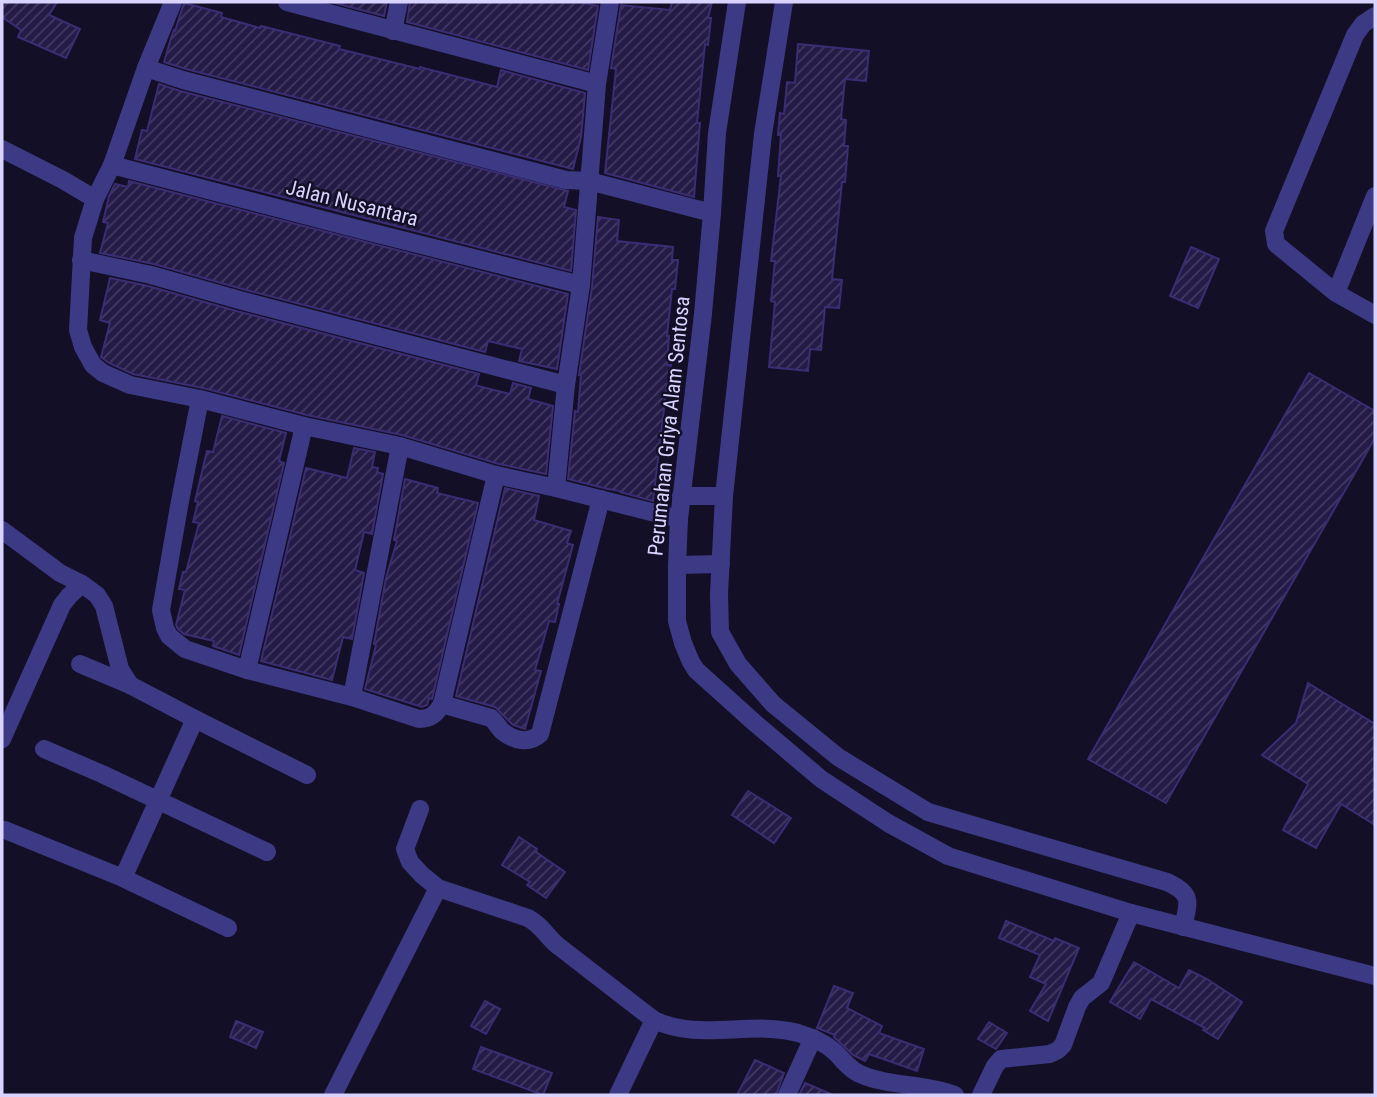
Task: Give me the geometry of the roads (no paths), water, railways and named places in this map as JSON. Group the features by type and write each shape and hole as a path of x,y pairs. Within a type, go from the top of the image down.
{"street":[{"path":"173,2 146,68 112,165 95,199 83,238 78,330 83,347 93,365 130,386 400,446 496,475 679,519"},
{"path":"287,2 597,84"},
{"path":"393,31 400,2"},
{"path":"556,488 566,385 581,285 597,84 610,2"},
{"name":"Perumahan Griya Alam Sentosa","path":"737,2 717,133 703,314 679,519 677,621 696,670 821,779 888,823 948,856 1131,913 1375,976"},
{"path":"784,2 763,134 724,496 720,632 738,664 773,704 838,757 928,812 1181,888 1187,894 1189,904 1183,927"},
{"path":"1375,16 1363,24 1355,35 1274,231 1276,244 1336,293 1375,315"},
{"path":"146,68 553,177 589,181 712,213"},
{"path":"2,149 95,199"},
{"name":"Jalan Nusantara","path":"112,165 581,285"},
{"path":"1336,293 1375,196"},
{"path":"82,260 151,275 566,385"},
{"path":"201,400 161,610 169,636 185,649 247,670 352,697 419,719 429,719 442,704 496,475"},
{"path":"247,670 304,426"},
{"path":"352,697 400,446"},
{"path":"681,496 724,496"},
{"path":"442,704 491,718 501,730 513,738 533,740 540,734 601,499"},
{"path":"2,530 60,573 97,595 104,606 120,669 130,685"},
{"path":"677,565 721,564"},
{"path":"2,739 62,605 82,584"},
{"path":"80,664 130,685 307,775"},
{"path":"756,724 773,704"},
{"path":"123,878 195,719"},
{"path":"44,749 267,852"},
{"path":"420,809 405,849 410,862 422,875 438,888 539,924 557,945 654,1020 668,1027 712,1032 758,1029 796,1032 813,1038 836,1053 849,1068 862,1075 955,1095"},
{"path":"5,830 123,878 228,928"},
{"path":"333,1095 438,888"},
{"path":"981,1095 1001,1059 1051,1054 1063,1045 1076,1007 1082,998 1101,983 1131,913"},
{"path":"618,1095 654,1020"},
{"path":"787,1095 813,1038"}]}
